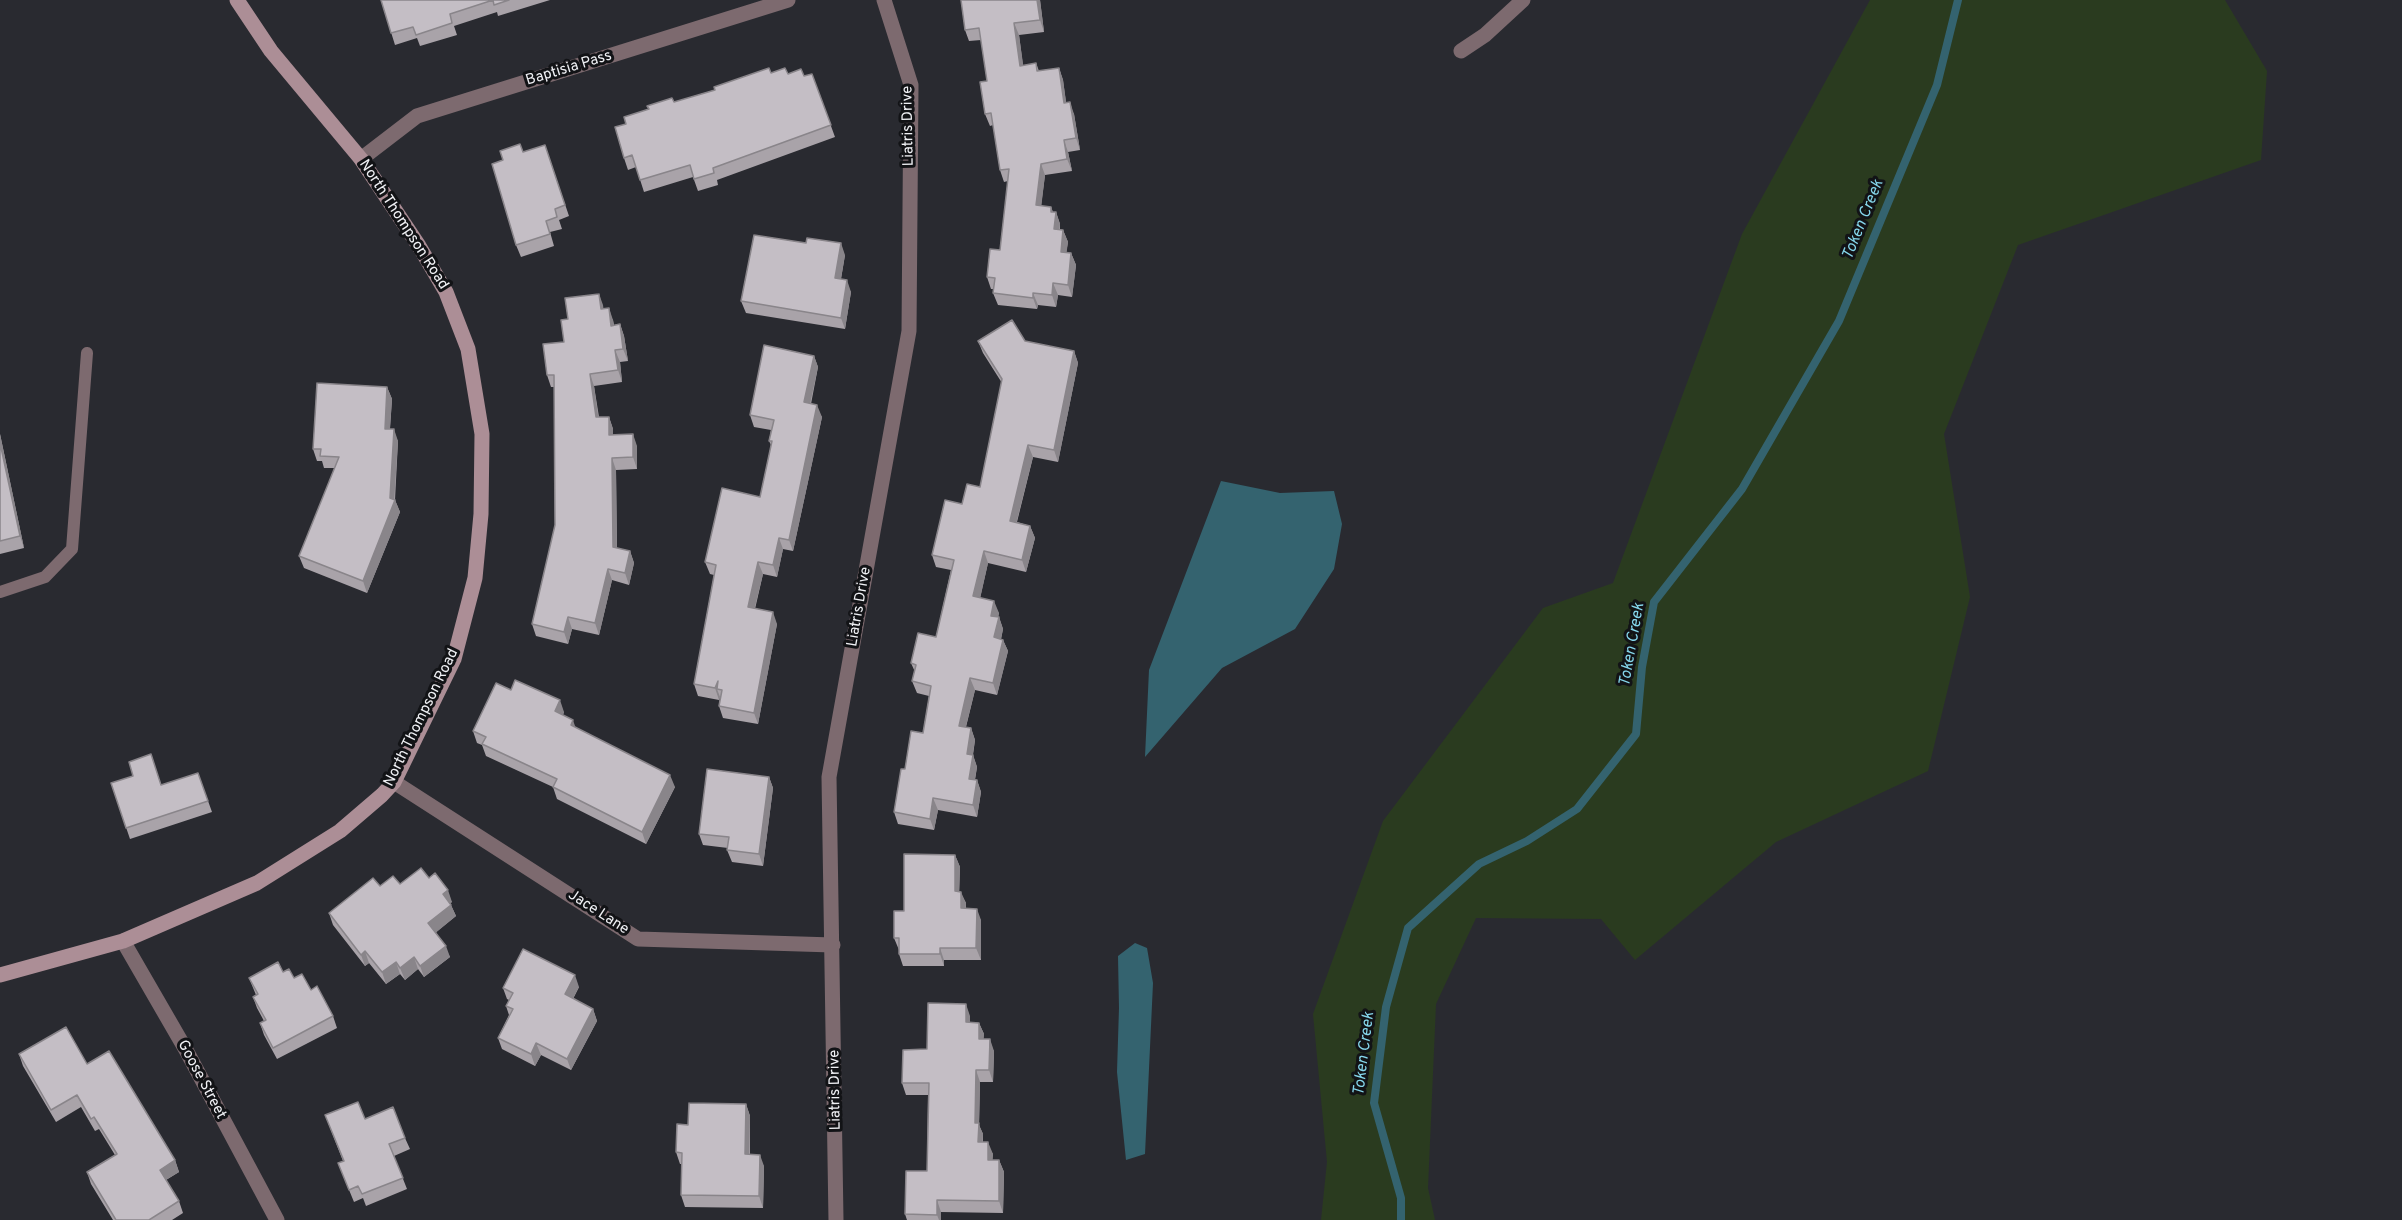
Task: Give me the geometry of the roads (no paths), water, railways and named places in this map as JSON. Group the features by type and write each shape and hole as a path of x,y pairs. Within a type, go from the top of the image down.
{"street":[{"name":"North Thompson Road","path":"0,975 123,941 257,883 340,831 394,782 454,659 475,579 481,514 482,434 468,349 446,292 419,246 361,159 271,51 237,0"},
{"name":"Baptisia Pass","path":"361,159 417,116 788,0"},
{"name":"Liatris Drive","path":"837,1220 829,777 909,331 911,86 884,0"},
{"path":"1461,51 1485,35 1522,0"},
{"name":"Jace Lane","path":"394,782 638,939 833,945"},
{"name":"Goose Street","path":"123,941 186,1050 277,1220"}],"lane":[{"path":"0,592 45,577 72,549 87,353"}],"water":[{"path":"1221,481 1280,493 1334,491 1342,524 1334,569 1295,629 1222,668 1145,757 1149,670"},
{"path":"1135,943 1147,948 1153,983 1145,1154 1126,1160 1117,1072 1118,956"}],"waterway":[{"name":"Token Creek","path":"1401,1220 1401,1198 1374,1103 1386,1007 1408,928 1479,864 1527,841 1577,809 1636,734 1642,667 1654,602 1742,489 1839,321 1937,85 1958,0"}]}
